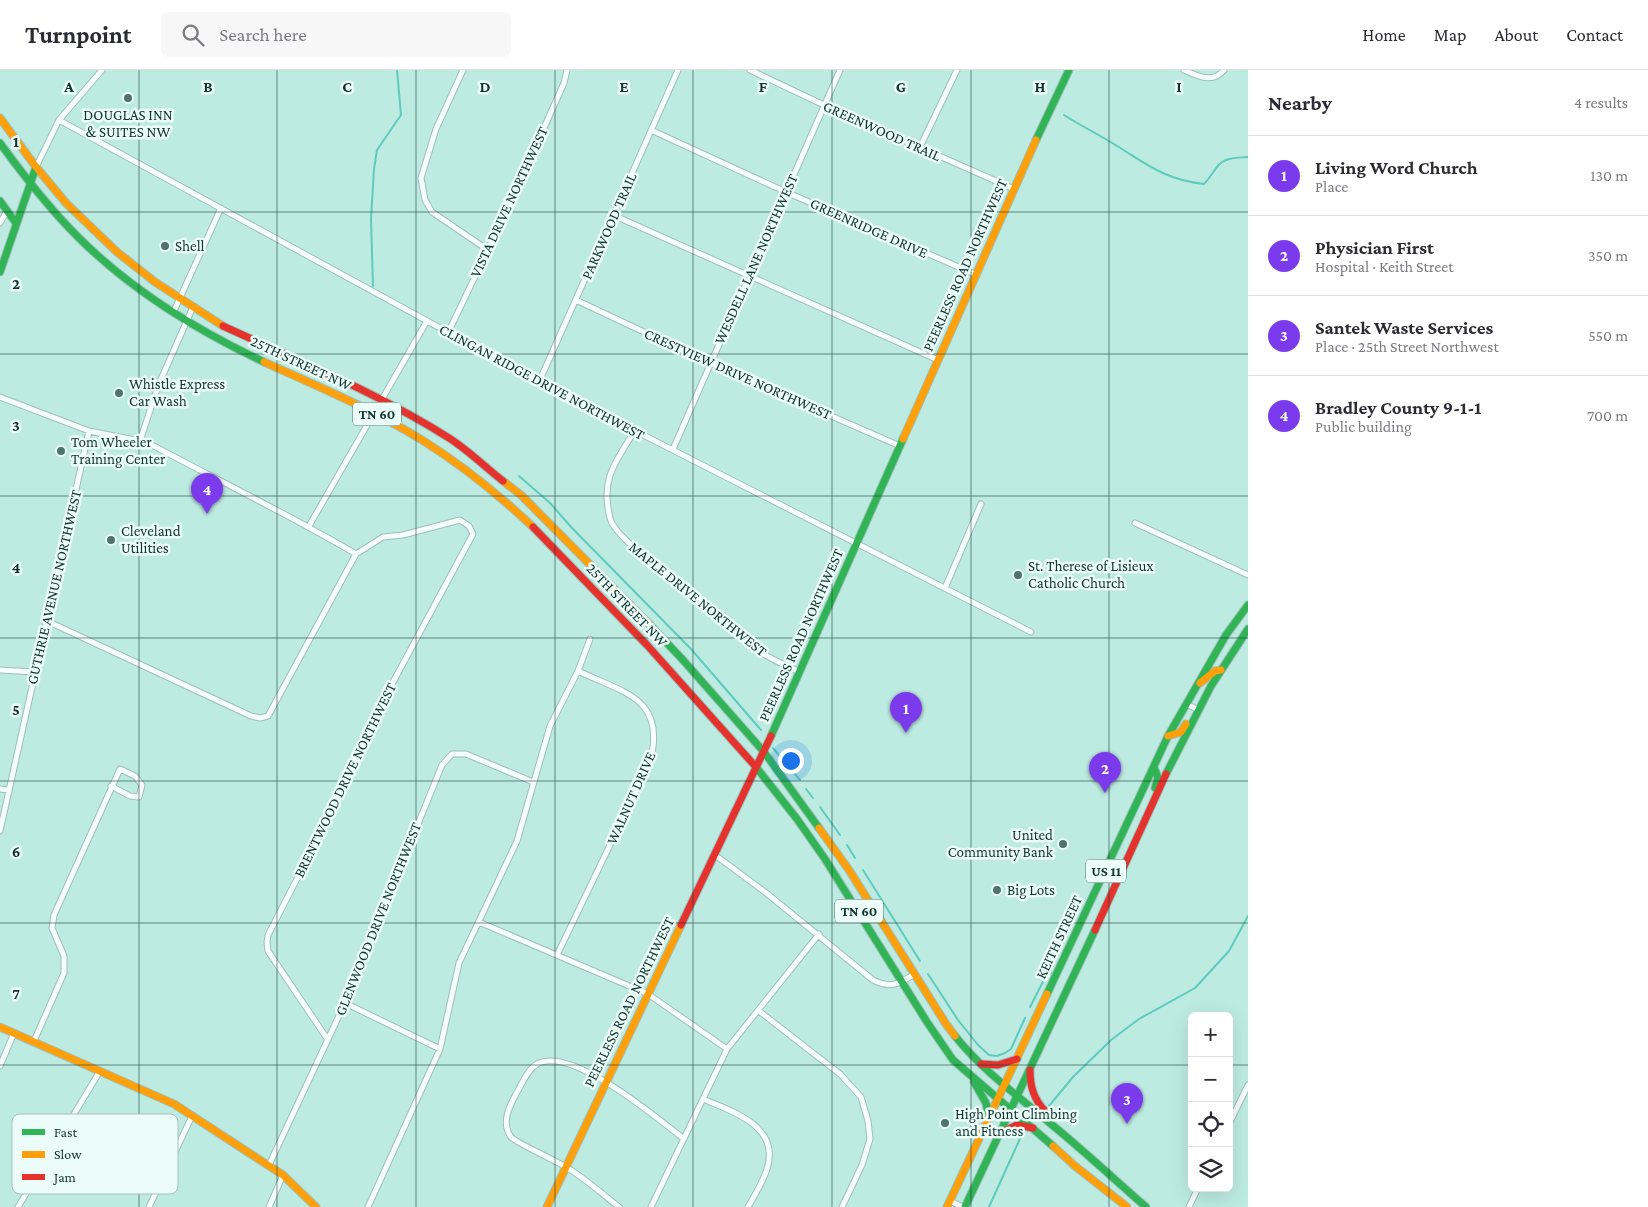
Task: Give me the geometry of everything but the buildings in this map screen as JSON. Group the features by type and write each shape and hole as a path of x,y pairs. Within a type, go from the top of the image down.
{"main road":[{"name":"PEERLESS ROAD NORTHWEST","path":"547,1207 764,752 819,624 1069,70"},
{"name":"TN 60","path":"0,118 36,167"},
{"name":"TN 60","path":"0,143 30,184"},
{"path":"0,271 36,167"},
{"name":"25TH STREET NW","path":"36,167 66,203 117,252 179,299 221,325 382,400 450,440 521,495 683,660 764,752"},
{"name":"25TH STREET NW","path":"30,184 78,237 114,269 187,322 247,354 374,413 421,439 463,467 502,498 541,534 647,645 745,753 756,768"},
{"path":"0,201 16,223"},
{"name":"KEITH STREET","path":"949,1204 1168,736 1226,635 1248,605"},
{"name":"KEITH STREET","path":"964,1207 1030,1070 1182,741 1221,670 1248,629"},
{"path":"1213,657 1220,659 1230,657"},
{"path":"1194,689 1215,671 1221,670"},
{"path":"1168,736 1181,732 1190,716 1199,710"},
{"name":"TN 60","path":"764,752 848,868 946,1024 967,1051 1146,1207"},
{"path":"1142,828 1158,782 1158,774 1154,767"},
{"name":"TN 60","path":"756,768 797,819 825,859 947,1052 972,1077 1012,1108 1075,1166 1127,1207"},
{"path":"0,1027 174,1104 283,1175 316,1207"},
{"path":"980,1064 998,1065 1017,1059"},
{"path":"1030,1070 1030,1088 1036,1102 1066,1136"},
{"path":"972,1077 989,1107 989,1118"},
{"path":"1000,1133 1016,1125 1033,1128"}],"street":[{"path":"36,167 59,120 102,70"},
{"path":"463,70 436,129 420,178 425,200 432,212 488,250"},
{"name":"VISTA DRIVE NORTHWEST","path":"448,333 560,91 567,70"},
{"name":"PARKWOOD TRAIL","path":"539,382 678,70"},
{"name":"GREENWOOD TRAIL","path":"750,70 1014,189"},
{"name":"WESDELL LANE NORTHWEST","path":"673,449 840,70"},
{"path":"920,147 957,70"},
{"path":"1184,70 1207,78 1214,77 1224,70"},
{"name":"CLINGAN RIDGE DRIVE NORTHWEST","path":"59,120 539,382 1031,632"},
{"name":"GREENRIDGE DRIVE","path":"652,130 786,192 977,275"},
{"path":"173,312 220,208"},
{"path":"0,223 7,211"},
{"path":"613,215 938,360"},
{"name":"CRESTVIEW DRIVE NORTHWEST","path":"576,300 900,446"},
{"path":"140,441 158,386 193,307"},
{"path":"309,526 427,322"},
{"path":"0,397 89,431 140,441 154,446 309,526 356,554 268,716 260,718 251,716 47,621"},
{"name":"MAPLE DRIVE NORTHWEST","path":"634,430 610,473 606,496 610,521 630,545 733,624 752,646 800,672"},
{"name":"GUTHRIE AVENUE NORTHWEST","path":"0,831 89,431"},
{"path":"945,588 981,504"},
{"name":"BRENTWOOD DRIVE NORTHWEST","path":"328,1040 268,951 266,942 268,935 314,846 372,721 473,534 469,526 460,520 403,535 383,537 356,554"},
{"path":"1135,523 1248,574"},
{"path":"368,1207 440,1049 459,963 517,841 550,726 578,671 590,639"},
{"path":"0,670 34,672"},
{"name":"WALNUT DRIVE","path":"557,955 650,762 654,747 653,725 644,706 633,697 578,671"},
{"path":"1186,704 1199,710"},
{"name":"GLENWOOD DRIVE NORTHWEST","path":"269,1165 345,1003 442,765 452,754 466,754 533,782"},
{"path":"34,1041 64,973 64,956 52,928 54,915 111,786 120,768 135,776 142,785 139,797 130,796 111,786"},
{"path":"0,789 9,790"},
{"path":"715,855 819,934 872,980 892,986 915,974"},
{"path":"479,922 648,994 727,1049"},
{"path":"652,1207 727,1049 819,934"},
{"path":"345,1003 440,1049"},
{"path":"759,1011 840,1074 861,1097 868,1121 870,1139 862,1165 842,1207"},
{"path":"0,1066 14,1033"},
{"path":"619,1207 566,1167 512,1138 506,1125 506,1114 530,1069 539,1063 552,1060 568,1062 606,1081 684,1138"},
{"path":"74,1114 100,1071"},
{"path":"1233,1116 1248,1085"},
{"path":"703,1099 743,1116 761,1131 768,1145 769,1163 765,1176 748,1207"},
{"path":"178,1146 192,1116"},
{"path":"269,1207 283,1175"},
{"path":"1189,1207 1196,1192"},
{"path":"18,1207 26,1194"},
{"path":"149,1207 155,1194"},
{"path":"949,1204 964,1207"}],"waterway":[{"path":"373,286 371,219 374,169 377,150 401,115 397,70"},
{"path":"1064,115 1158,171 1191,182 1204,184 1223,161 1248,157"},
{"path":"519,476 550,503 572,528 691,649 761,730"},
{"path":"773,748 800,780"},
{"path":"806,789 813,798"},
{"path":"820,807 840,835"},
{"path":"847,845 855,858"},
{"path":"863,870 920,961"},
{"path":"1049,1106 1073,1077 1111,1040 1139,1019 1195,988 1229,951 1248,916"},
{"path":"1030,1007 1048,972 1051,973"},
{"path":"928,974 958,1020 978,1045 989,1055 997,1056 1011,1049 1025,1018"},
{"path":"989,1207 1023,1132"}],"traffic: fast":[{"path":"1036,140 1069,70"},
{"path":"0,143 57,215 98,256 165,307 239,350 264,362"},
{"path":"0,272 36,167"},
{"path":"0,201 16,223"},
{"path":"771,736 903,439"},
{"path":"1047,994 1168,736 1226,635 1248,605"},
{"path":"650,625 764,752 819,828"},
{"path":"1166,774 1211,686 1248,629"},
{"path":"756,767 797,819 825,859 927,1022 953,1060 1053,1146"},
{"path":"1154,767 1158,778 1155,788"},
{"path":"965,1207 1095,930"},
{"path":"955,1036 977,1060 1013,1093 1075,1144 1146,1207"},
{"path":"974,1082 986,1103 989,1118"}],"traffic: slow":[{"path":"0,118 36,167 66,203 117,252 155,282 223,326"},
{"path":"903,439 1036,140"},
{"path":"264,362 364,408 422,440 479,480 533,527"},
{"path":"503,481 521,495 650,625"},
{"path":"1200,683 1215,671 1221,670"},
{"path":"1168,736 1181,732 1186,724"},
{"path":"819,828 849,870 955,1036"},
{"path":"547,1207 681,925"},
{"path":"947,1207 1047,994"},
{"path":"0,1027 174,1104 283,1175 316,1207"},
{"path":"1053,1146 1127,1207"}],"traffic: jam":[{"path":"223,326 338,378 394,406 456,443 503,481"},
{"path":"533,527 647,645 756,767"},
{"path":"681,925 771,736"},
{"path":"1095,930 1166,774"},
{"path":"981,1064 998,1065 1017,1059"},
{"path":"1030,1070 1034,1093 1038,1103 1046,1112"},
{"path":"1000,1133 1017,1125 1033,1128"}],"place":[{"name":"DOUGLAS INN & SUITES NW","path":"128,98"},
{"name":"Shell","path":"165,246"},
{"name":"Whistle Express Car Wash","path":"119,393"},
{"name":"Tom Wheeler Training Center","path":"61,451"},
{"name":"Bradley County 9-1-1","path":"207,514"},
{"name":"Cleveland Utilities","path":"111,540"},
{"name":"St. Therese of Lisieux Catholic Church","path":"1018,575"},
{"name":"Living Word Church","path":"906,733"},
{"name":"Physician First","path":"1105,793"},
{"name":"United Community Bank","path":"1063,844"},
{"name":"Big Lots","path":"997,890"},
{"name":"High Point Climbing and Fitness","path":"945,1123"},
{"name":"Santek Waste Services","path":"1127,1124"}]}
